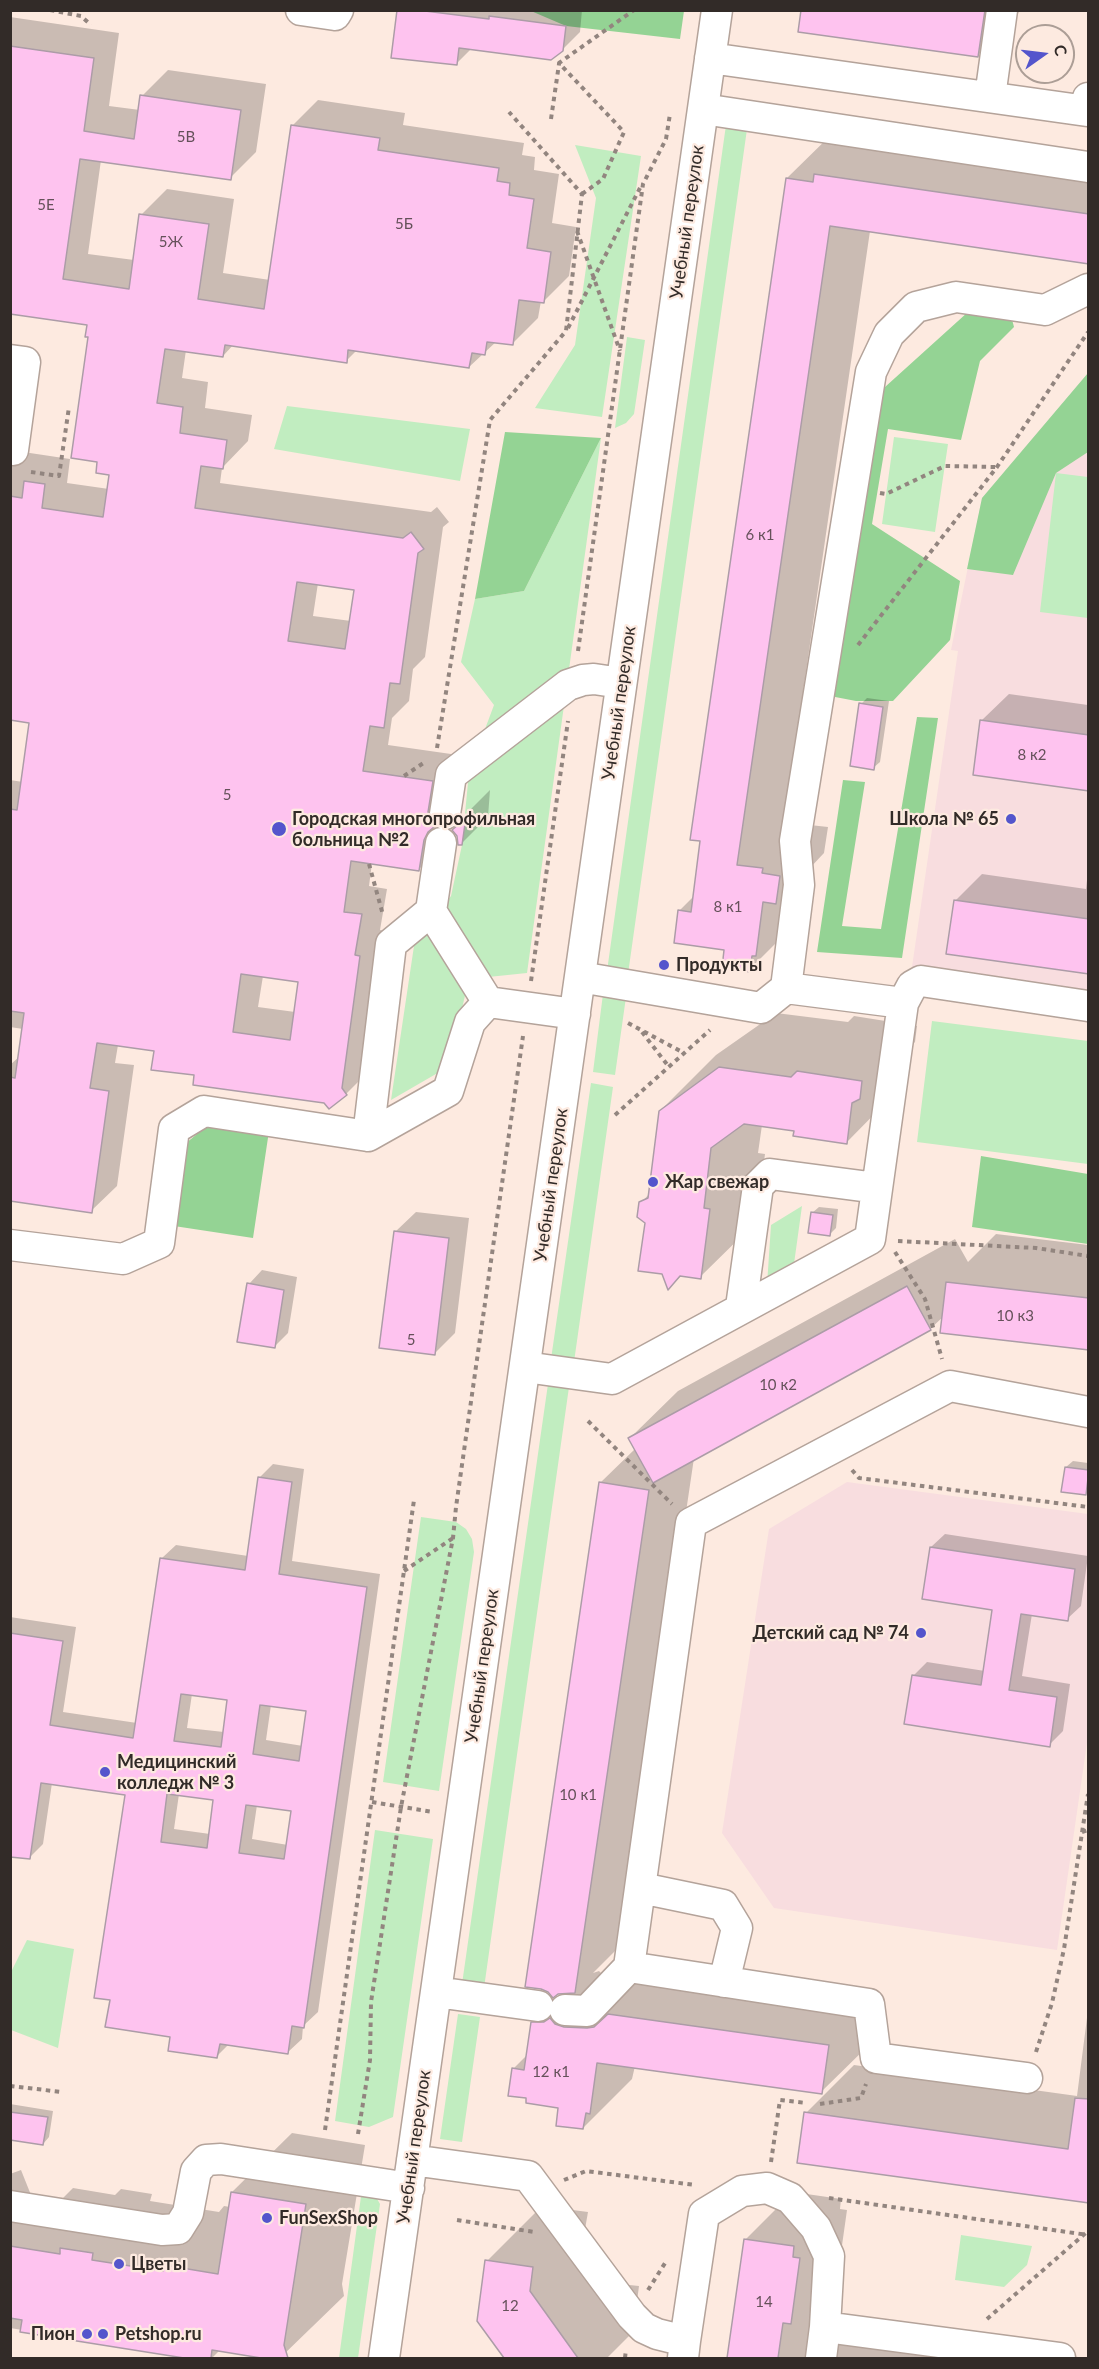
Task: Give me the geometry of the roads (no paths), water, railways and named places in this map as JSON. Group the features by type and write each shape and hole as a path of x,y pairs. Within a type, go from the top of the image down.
{"street":[{"path":"301,10 335,15 338,10"},
{"name":"Учебный переулок","path":"384,2358 717,10"},
{"path":"990,97 1002,10"},
{"path":"710,58 1087,111 1089,98"},
{"path":"703,109 1089,167"},
{"path":"580,977 761,1008 786,988 799,885 795,841 871,372 889,334 916,307 956,297 1045,310 1089,290"},
{"path":"10,360 25,362 13,450 10,449"},
{"path":"488,1002 431,911 451,775 574,682 594,679 621,683"},
{"path":"368,1136 391,944 431,911"},
{"path":"525,1367 612,1379 741,1307 879,1240 877,1188 903,1003 912,986 921,981 1089,1006"},
{"path":"786,988 903,1003"},
{"path":"488,1002 575,1014"},
{"path":"10,1245 123,1259 159,1243 174,1128 204,1111 368,1136 448,1091 470,1022 488,1002"},
{"path":"741,1307 758,1186 770,1174 877,1188"},
{"path":"436,1992 587,2011 629,1967 691,1523 950,1386 1089,1412"},
{"path":"641,1888 723,1905 736,1928 724,1982"},
{"path":"629,1967 869,2004 876,2058 1027,2078"},
{"path":"10,2206 162,2230 178,2229 189,2213 196,2170 206,2160 220,2159 410,2174 528,2176 632,2316 644,2328 684,2350 704,2214 742,2192 778,2193 816,2228 830,2256 821,2358"},
{"path":"825,2327 1060,2358"}],"place":[{"name":"Школа № 65","path":"1011,819"},
{"name":"Городская многопрофильная больница №2","path":"279,829"},
{"name":"Продукты","path":"664,965"},
{"name":"Жар свежар","path":"653,1182"},
{"name":"Детский сад № 74","path":"921,1633"},
{"name":"Медицинский колледж № 3","path":"105,1772"},
{"name":"FunSexShop","path":"267,2218"},
{"name":"Цветы","path":"119,2264"},
{"name":"Пион","path":"87,2334"},
{"name":"Petshop.ru","path":"103,2334"}]}
